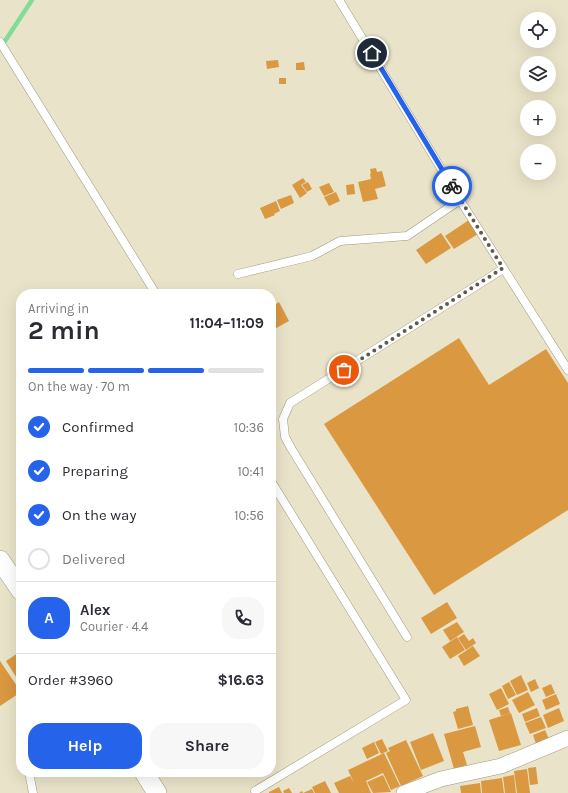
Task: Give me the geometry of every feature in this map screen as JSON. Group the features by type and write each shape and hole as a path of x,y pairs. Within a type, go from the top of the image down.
{"street":[{"path":"0,560 16,584"},
{"path":"404,793 441,779 500,766 568,738"},
{"path":"147,777 157,793"}],"lane":[{"path":"340,0 460,200 568,370"},
{"path":"0,42 153,289"},
{"path":"238,274 312,256 340,241 406,236 460,200"},
{"path":"407,637 291,448 285,437 283,420 290,403 503,268"},
{"path":"256,791 406,700 276,489"},
{"path":"30,777 33,793"}],"building":[{"path":"278,60 279,67 267,69 266,61"},
{"path":"304,62 305,70 296,70 296,63"},
{"path":"279,78 286,78 286,84 279,84"},
{"path":"376,168 377,172 382,171 386,186 375,189 378,199 363,202 358,182 371,179 370,169"},
{"path":"303,178 306,182 301,185 307,193 300,198 292,185"},
{"path":"308,182 312,189 307,192 302,185"},
{"path":"329,183 334,192 324,196 319,187"},
{"path":"354,184 355,194 347,195 346,185"},
{"path":"336,192 340,201 329,206 324,197"},
{"path":"291,195 294,203 281,209 277,200"},
{"path":"276,201 280,211 265,219 260,208"},
{"path":"469,220 478,234 454,249 445,236"},
{"path":"441,233 451,248 426,264 416,250"},
{"path":"279,302 289,321 276,328 276,304"},
{"path":"459,338 489,385 546,349 568,383 568,510 434,595 324,424"},
{"path":"447,602 457,618 431,634 421,618"},
{"path":"457,622 464,632 450,641 443,630"},
{"path":"464,634 469,641 473,638 476,643 466,650 458,638"},
{"path":"457,637 465,650 450,659 442,647"},
{"path":"473,646 480,656 464,666 458,656"},
{"path":"16,654 16,677 6,661"},
{"path":"0,661 16,685 16,695 0,706"},
{"path":"521,675 528,690 517,695 510,681"},
{"path":"535,679 539,688 531,692 527,683"},
{"path":"509,682 516,695 508,699 502,686"},
{"path":"551,684 555,693 546,697 542,688"},
{"path":"501,688 509,704 497,710 489,694"},
{"path":"528,692 535,705 519,713 512,700"},
{"path":"556,694 560,704 546,710 542,700"},
{"path":"468,706 473,725 458,729 453,712 456,711 456,709"},
{"path":"508,707 510,713 501,716 499,710"},
{"path":"537,708 540,716 525,722 522,714"},
{"path":"559,708 564,721 548,728 543,715"},
{"path":"511,713 521,745 499,751 489,720"},
{"path":"541,717 546,728 530,734 525,723"},
{"path":"475,726 481,747 463,752 467,765 454,769 444,734"},
{"path":"545,730 549,739 536,744 533,735"},
{"path":"433,733 444,761 421,770 410,742"},
{"path":"382,739 388,751 381,754 375,742"},
{"path":"406,740 423,776 401,786 386,753 390,751 388,748"},
{"path":"374,742 379,753 367,759 362,748"},
{"path":"384,753 400,786 391,790 383,773 366,781 371,793 339,793 334,783 350,776 354,783 348,770"},
{"path":"536,767 538,784 530,785 528,768"},
{"path":"527,769 530,793 517,793 514,771"},
{"path":"383,775 391,792 373,793 367,782"},
{"path":"514,775 516,793 505,793 503,777"},
{"path":"502,778 504,793 482,793 481,781"},
{"path":"325,781 331,793 315,793 312,787"},
{"path":"480,783 481,793 461,793 460,786"},
{"path":"279,787 282,793 269,793 269,792"},
{"path":"289,788 292,793 284,793 283,791"},
{"path":"312,789 314,793 303,793"}],"waterway":[{"path":"0,43 5,41 32,0"}],"way so far":[{"path":"344,370 503,268 452,186"}],"route":[{"path":"372,53 452,186"}]}
